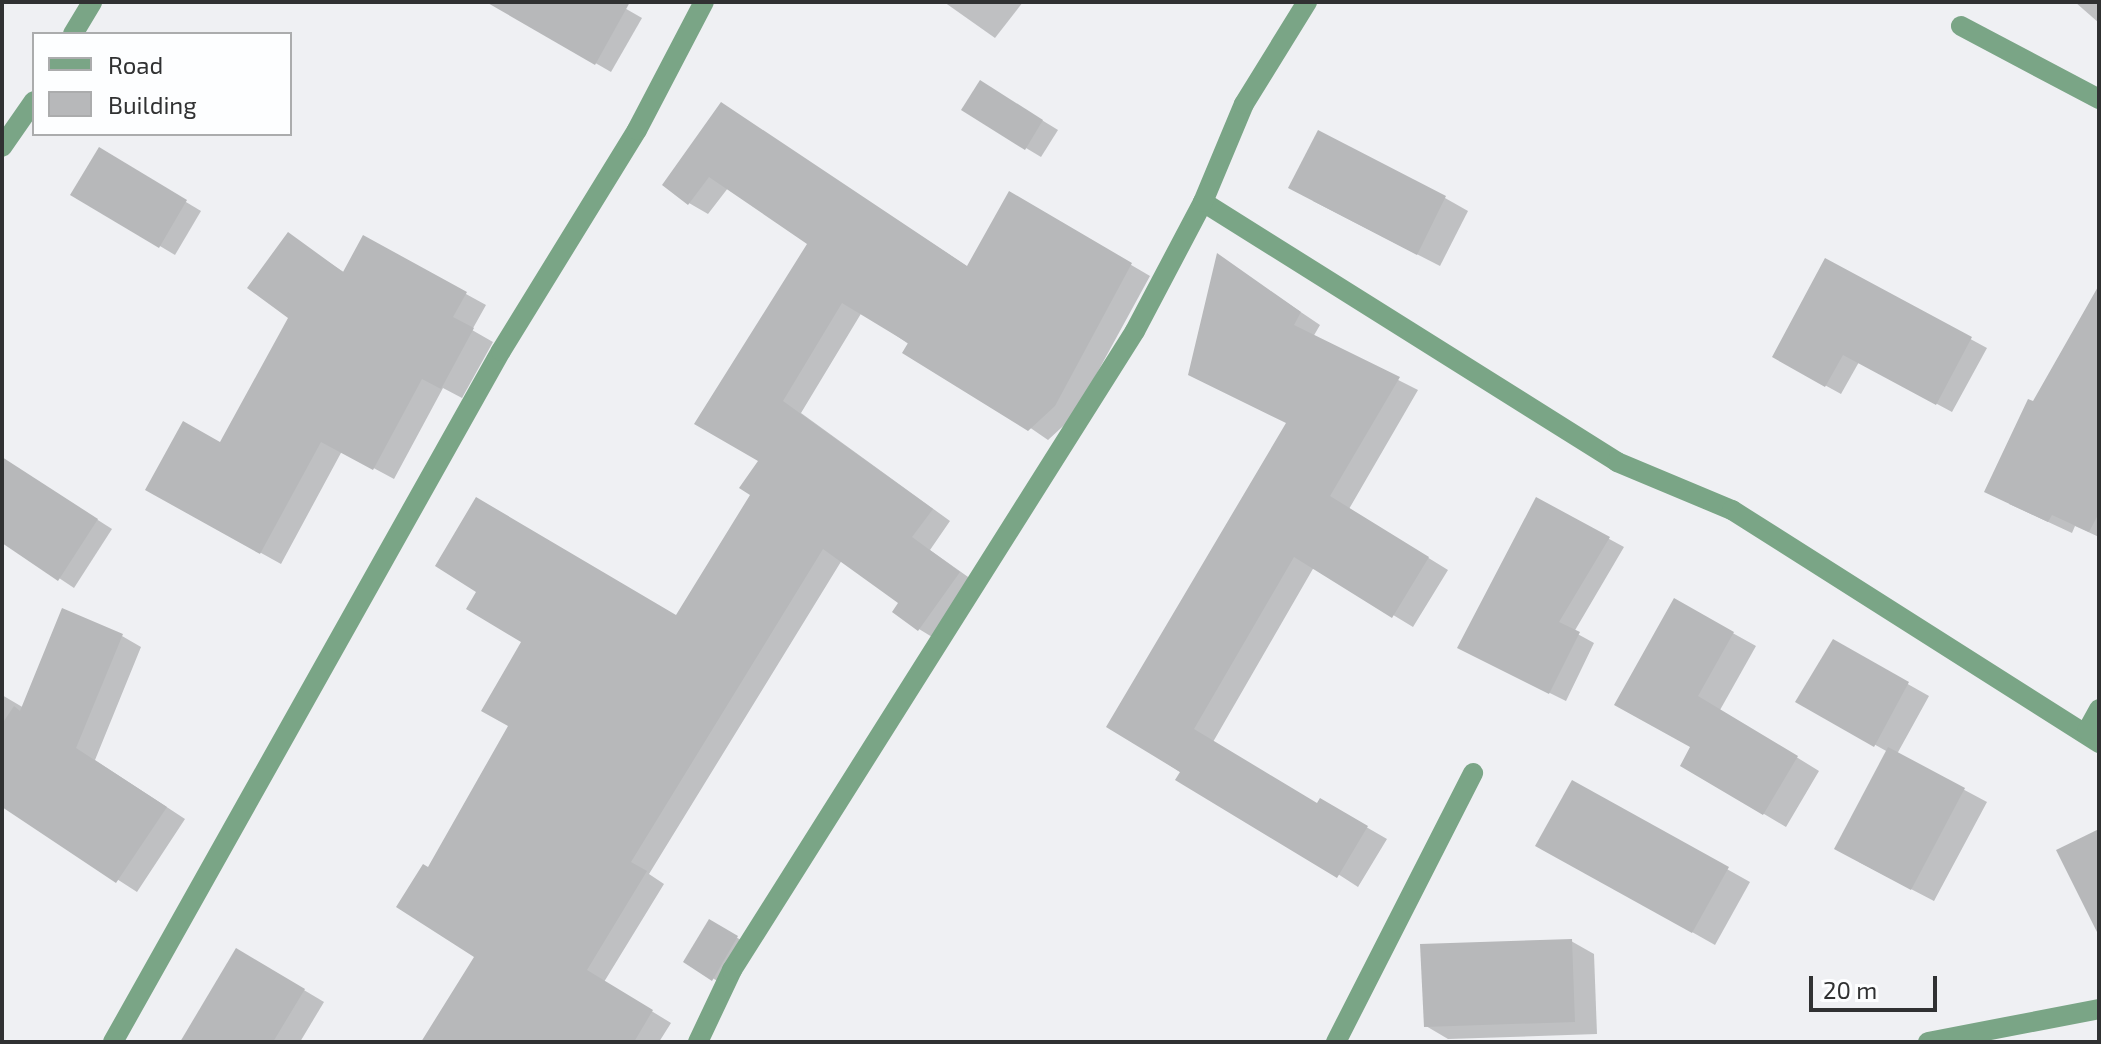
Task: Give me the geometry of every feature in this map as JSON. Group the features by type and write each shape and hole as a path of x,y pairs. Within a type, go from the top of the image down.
{"street":[{"path":"74,32 92,2"},
{"path":"113,1042 501,351 637,130 704,2"},
{"path":"698,1042 732,970 1135,331 1203,202 1244,104 1307,2"},
{"path":"1961,26 2099,99"},
{"path":"2,147 32,104"},
{"path":"1203,202 1617,462 1732,510 2093,737 2099,709"},
{"path":"1336,1042 1473,773"},
{"path":"1928,1042 2099,1009"}],"building":[{"path":"486,2 630,2 595,65"},
{"path":"980,80 1043,120 1025,150 961,110"},
{"path":"721,102 967,266 1009,191 1132,263 1055,406 1028,431 902,353 908,343 842,303 783,401 933,509 912,537 960,572 918,631 892,612 898,603 823,549 631,862 647,871 587,970 653,1010 634,1042 421,1042 474,957 396,907 423,864 428,867 508,726 481,711 521,642 466,609 476,592 435,566 476,497 676,615 750,495 739,488 758,461 694,424 807,244 709,177 688,205 662,185"},
{"path":"1318,130 1446,196 1417,255 1288,188"},
{"path":"99,147 187,200 159,248 70,195"},
{"path":"288,232 343,272 363,235 467,292 453,317 474,328 441,389 422,379 373,470 321,442 260,554 145,490 183,421 220,442 288,318 247,288"},
{"path":"1217,253 1301,312 1294,325 1400,377 1330,496 1429,557 1392,618 1294,557 1194,729 1317,803 1320,798 1368,826 1337,878 1175,780 1180,772 1106,727 1286,423 1188,375"},
{"path":"1825,258 1972,337 1936,405 1843,355 1825,387 1772,357"},
{"path":"2099,285 2099,513 2089,532 2052,515 2048,522 1984,492 2028,399 2033,401"},
{"path":"2,457 98,519 58,581 2,543"},
{"path":"1536,497 1610,537 1559,622 1580,632 1549,694 1457,648"},
{"path":"1674,598 1734,632 1698,696 1798,756 1763,815 1680,766 1690,747 1614,705"},
{"path":"62,608 123,634 76,748 167,807 116,883 2,807 2,724 14,706 20,711"},
{"path":"1833,639 1909,682 1874,747 1795,702"},
{"path":"1888,747 1965,788 1911,890 1834,849"},
{"path":"1572,780 1729,867 1692,933 1535,846"},
{"path":"2099,829 2099,936 2056,850"},
{"path":"709,919 738,936 712,981 683,962"},
{"path":"1572,939 1575,1022 1424,1027 1420,944"},
{"path":"236,948 305,989 273,1042 180,1042"}]}
